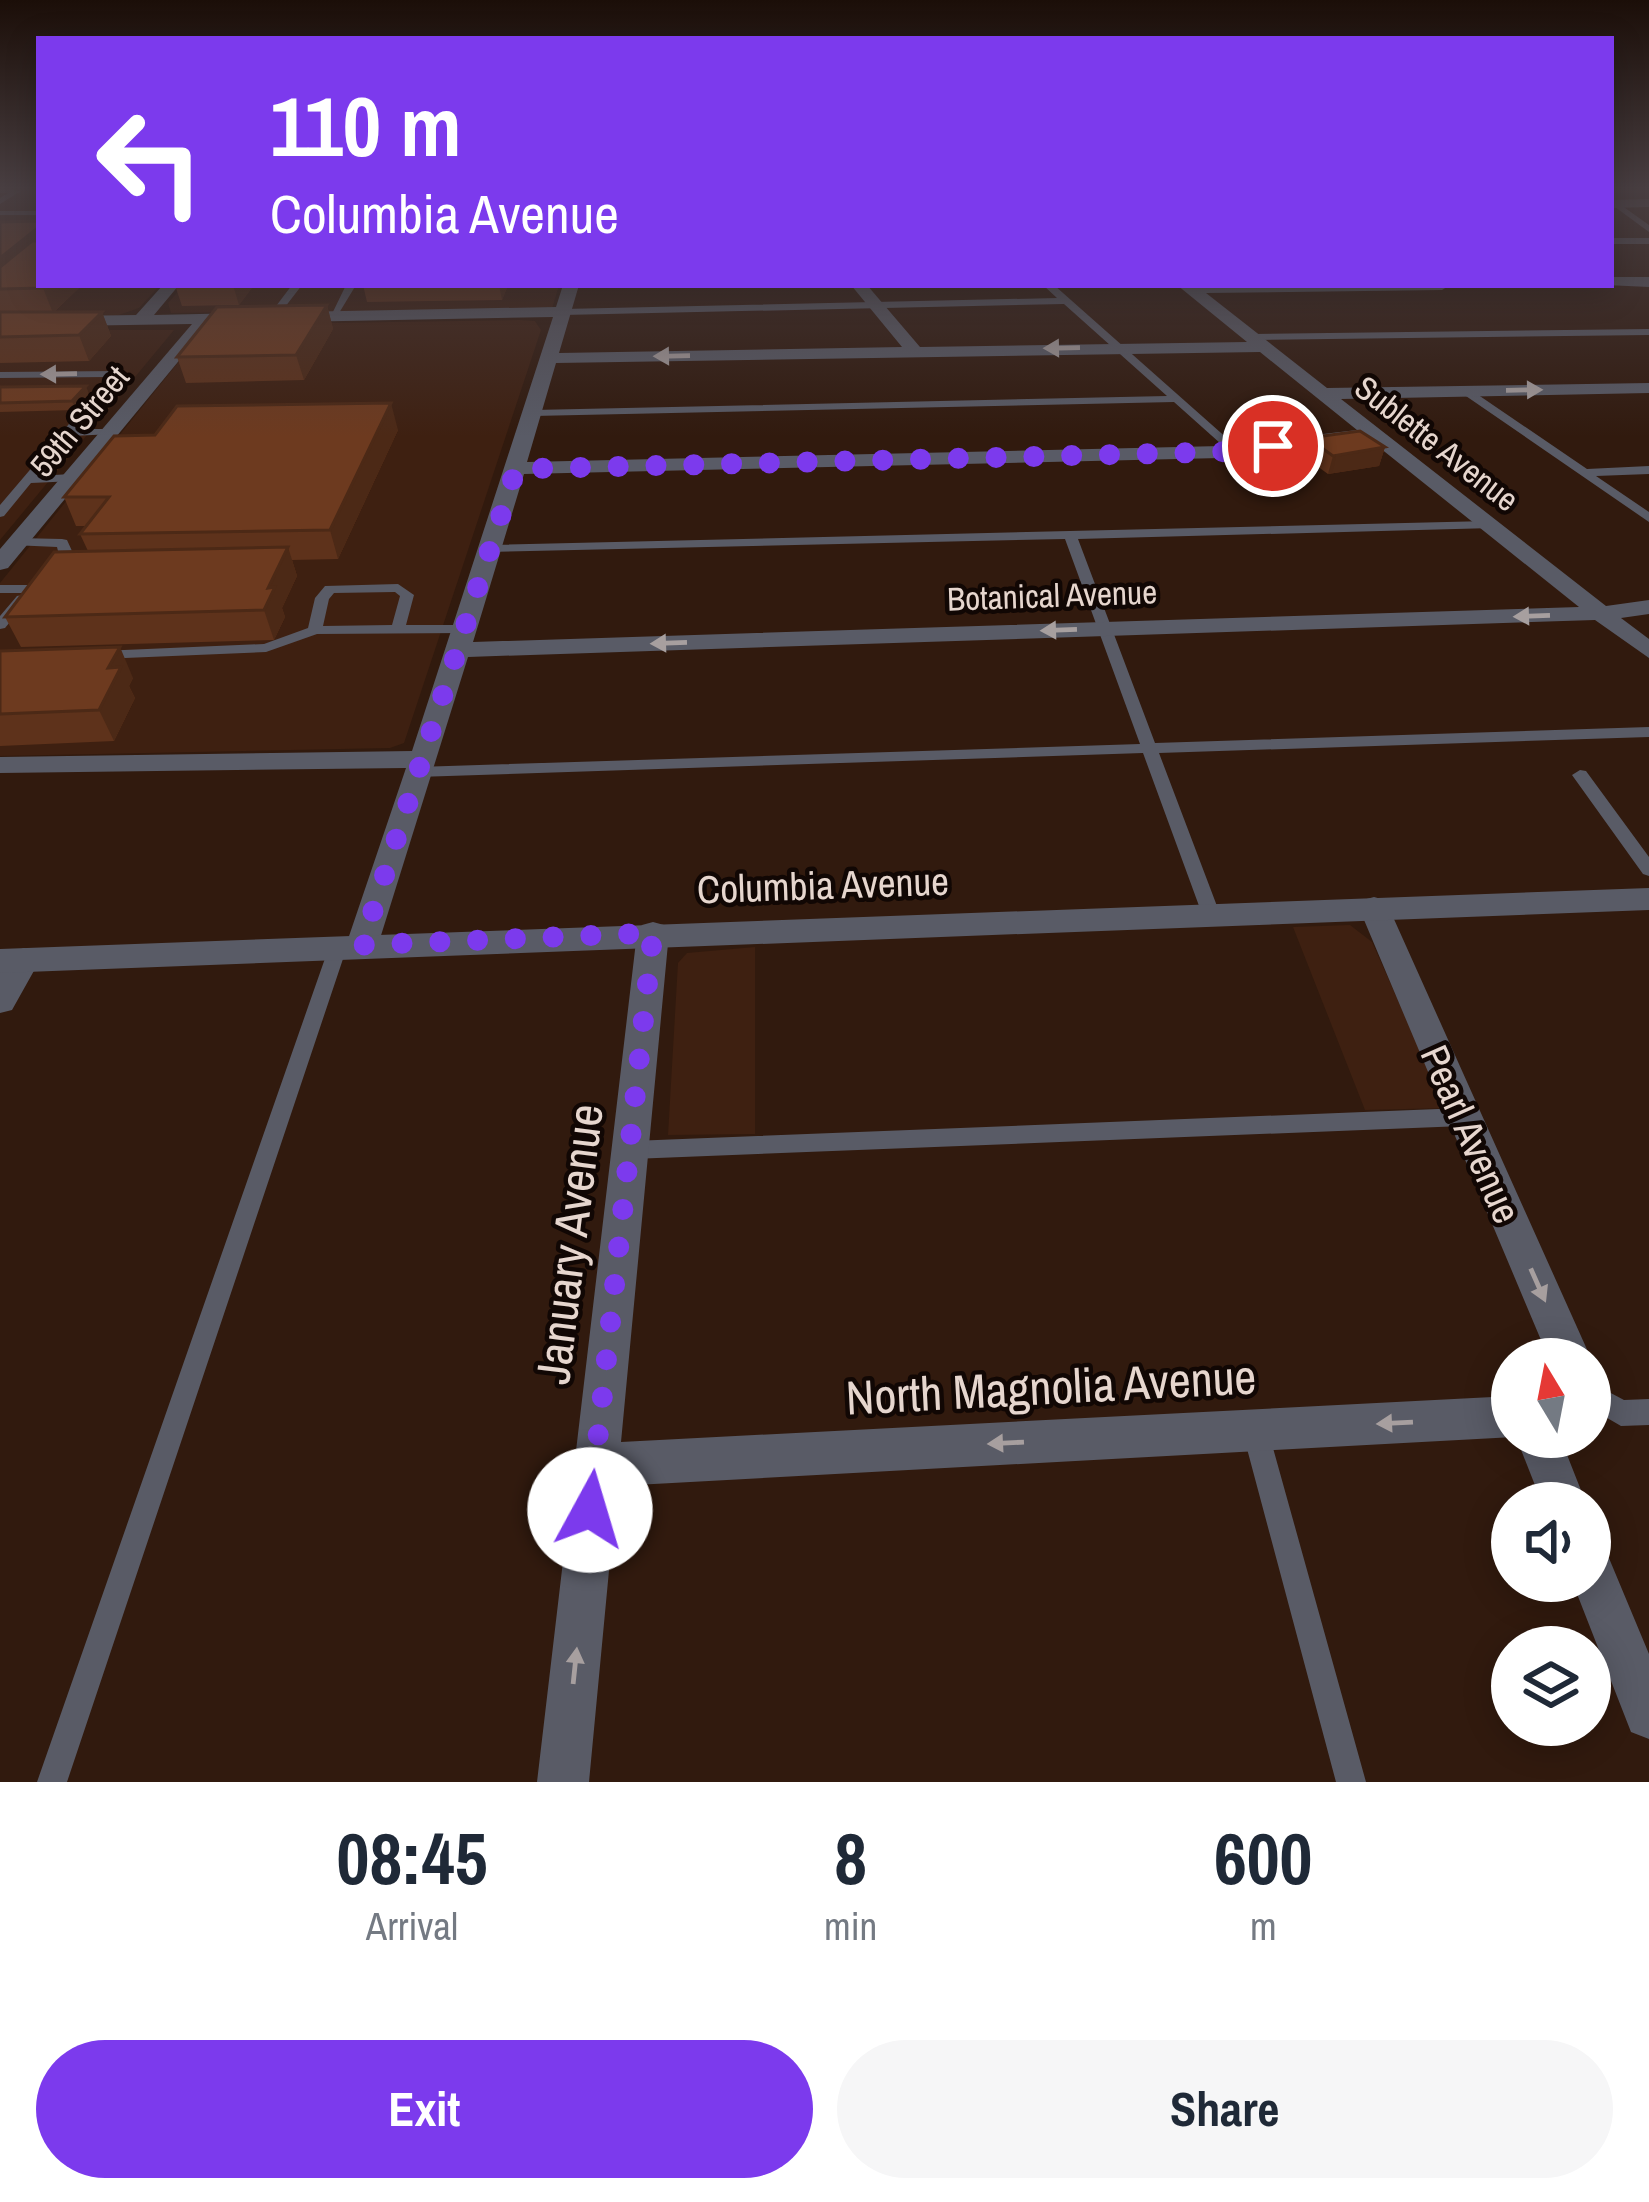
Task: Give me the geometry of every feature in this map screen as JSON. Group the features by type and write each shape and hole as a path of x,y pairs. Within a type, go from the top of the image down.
{"street":[{"path":"1614,282 1649,282"},
{"name":"59th Street","path":"140,320 168,288"},
{"path":"350,946 420,765 570,288"},
{"path":"862,288 915,352"},
{"name":"Sublette Avenue","path":"1189,288 1649,651"},
{"path":"0,322 562,312"},
{"name":"59th Street","path":"7,551 205,319"},
{"path":"548,358 1258,342"},
{"path":"1323,394 1649,388"},
{"path":"516,469 1234,450 1372,434"},
{"name":"Botanical Avenue","path":"460,639 1105,629 1602,613 1649,607"},
{"path":"0,765 420,765"},
{"name":"Columbia Avenue","path":"12,960 1649,899"},
{"name":"Pearl Avenue","path":"1374,908 1561,1338"},
{"name":"January Avenue","path":"563,1782 653,933"},
{"path":"0,1001 12,960"},
{"name":"North Magnolia Avenue","path":"595,1465 1491,1418"},
{"path":"1604,1602 1649,1714"}],"lane":[{"path":"272,317 295,288"},
{"path":"332,316 349,288"},
{"path":"712,288 712,309"},
{"path":"1051,288 1234,450"},
{"path":"562,312 1065,301"},
{"path":"1258,342 1649,332"},
{"path":"0,375 117,374 0,514"},
{"path":"1467,392 1649,518"},
{"path":"532,412 1177,399"},
{"path":"67,433 110,432"},
{"path":"1584,473 1649,470"},
{"path":"27,480 71,478"},
{"path":"491,549 1488,526"},
{"path":"1070,536 1211,914"},
{"path":"0,625 65,551 62,542 7,551"},
{"path":"314,630 322,598 330,590 398,588 406,595 398,629"},
{"path":"0,589 31,589"},
{"path":"88,655 266,648 314,630 398,629 460,639"},
{"path":"420,765 1649,732"},
{"path":"1580,775 1649,870"},
{"path":"52,1782 350,946"},
{"path":"632,1150 1462,1117"},
{"path":"1611,1407 1621,1413 1649,1412"},
{"path":"1255,1430 1351,1782"}],"shaded area":[{"path":"0,270 36,270 36,288 157,288 139,308 116,316 0,318"},
{"path":"181,288 558,288 552,309 171,313 168,303"},
{"path":"535,321 541,330 404,743 390,748 0,756 0,583 202,333 250,324"},
{"path":"0,330 174,330 0,540"},
{"path":"1350,925 1372,942 1446,1108 1365,1110 1293,927"},
{"path":"755,947 755,1134 668,1135 678,963 687,953"}],"building":[{"path":"0,270 36,270 36,288 43,288 0,289"},
{"path":"327,305 296,355 177,357 217,307"},
{"path":"0,312 102,312 79,335 0,337"},
{"path":"86,386 72,401 0,403 0,387"},
{"path":"391,403 330,530 80,534 109,497 64,497 114,436 155,435 177,406"},
{"path":"1360,431 1385,447 1333,456 1308,438"},
{"path":"288,547 268,588 275,587 264,610 5,617 54,552"},
{"path":"120,647 108,668 121,667 99,710 0,714 0,651"}],"route":[{"path":"590,1510 653,933 362,945 516,469 1220,452 1273,446"}]}
